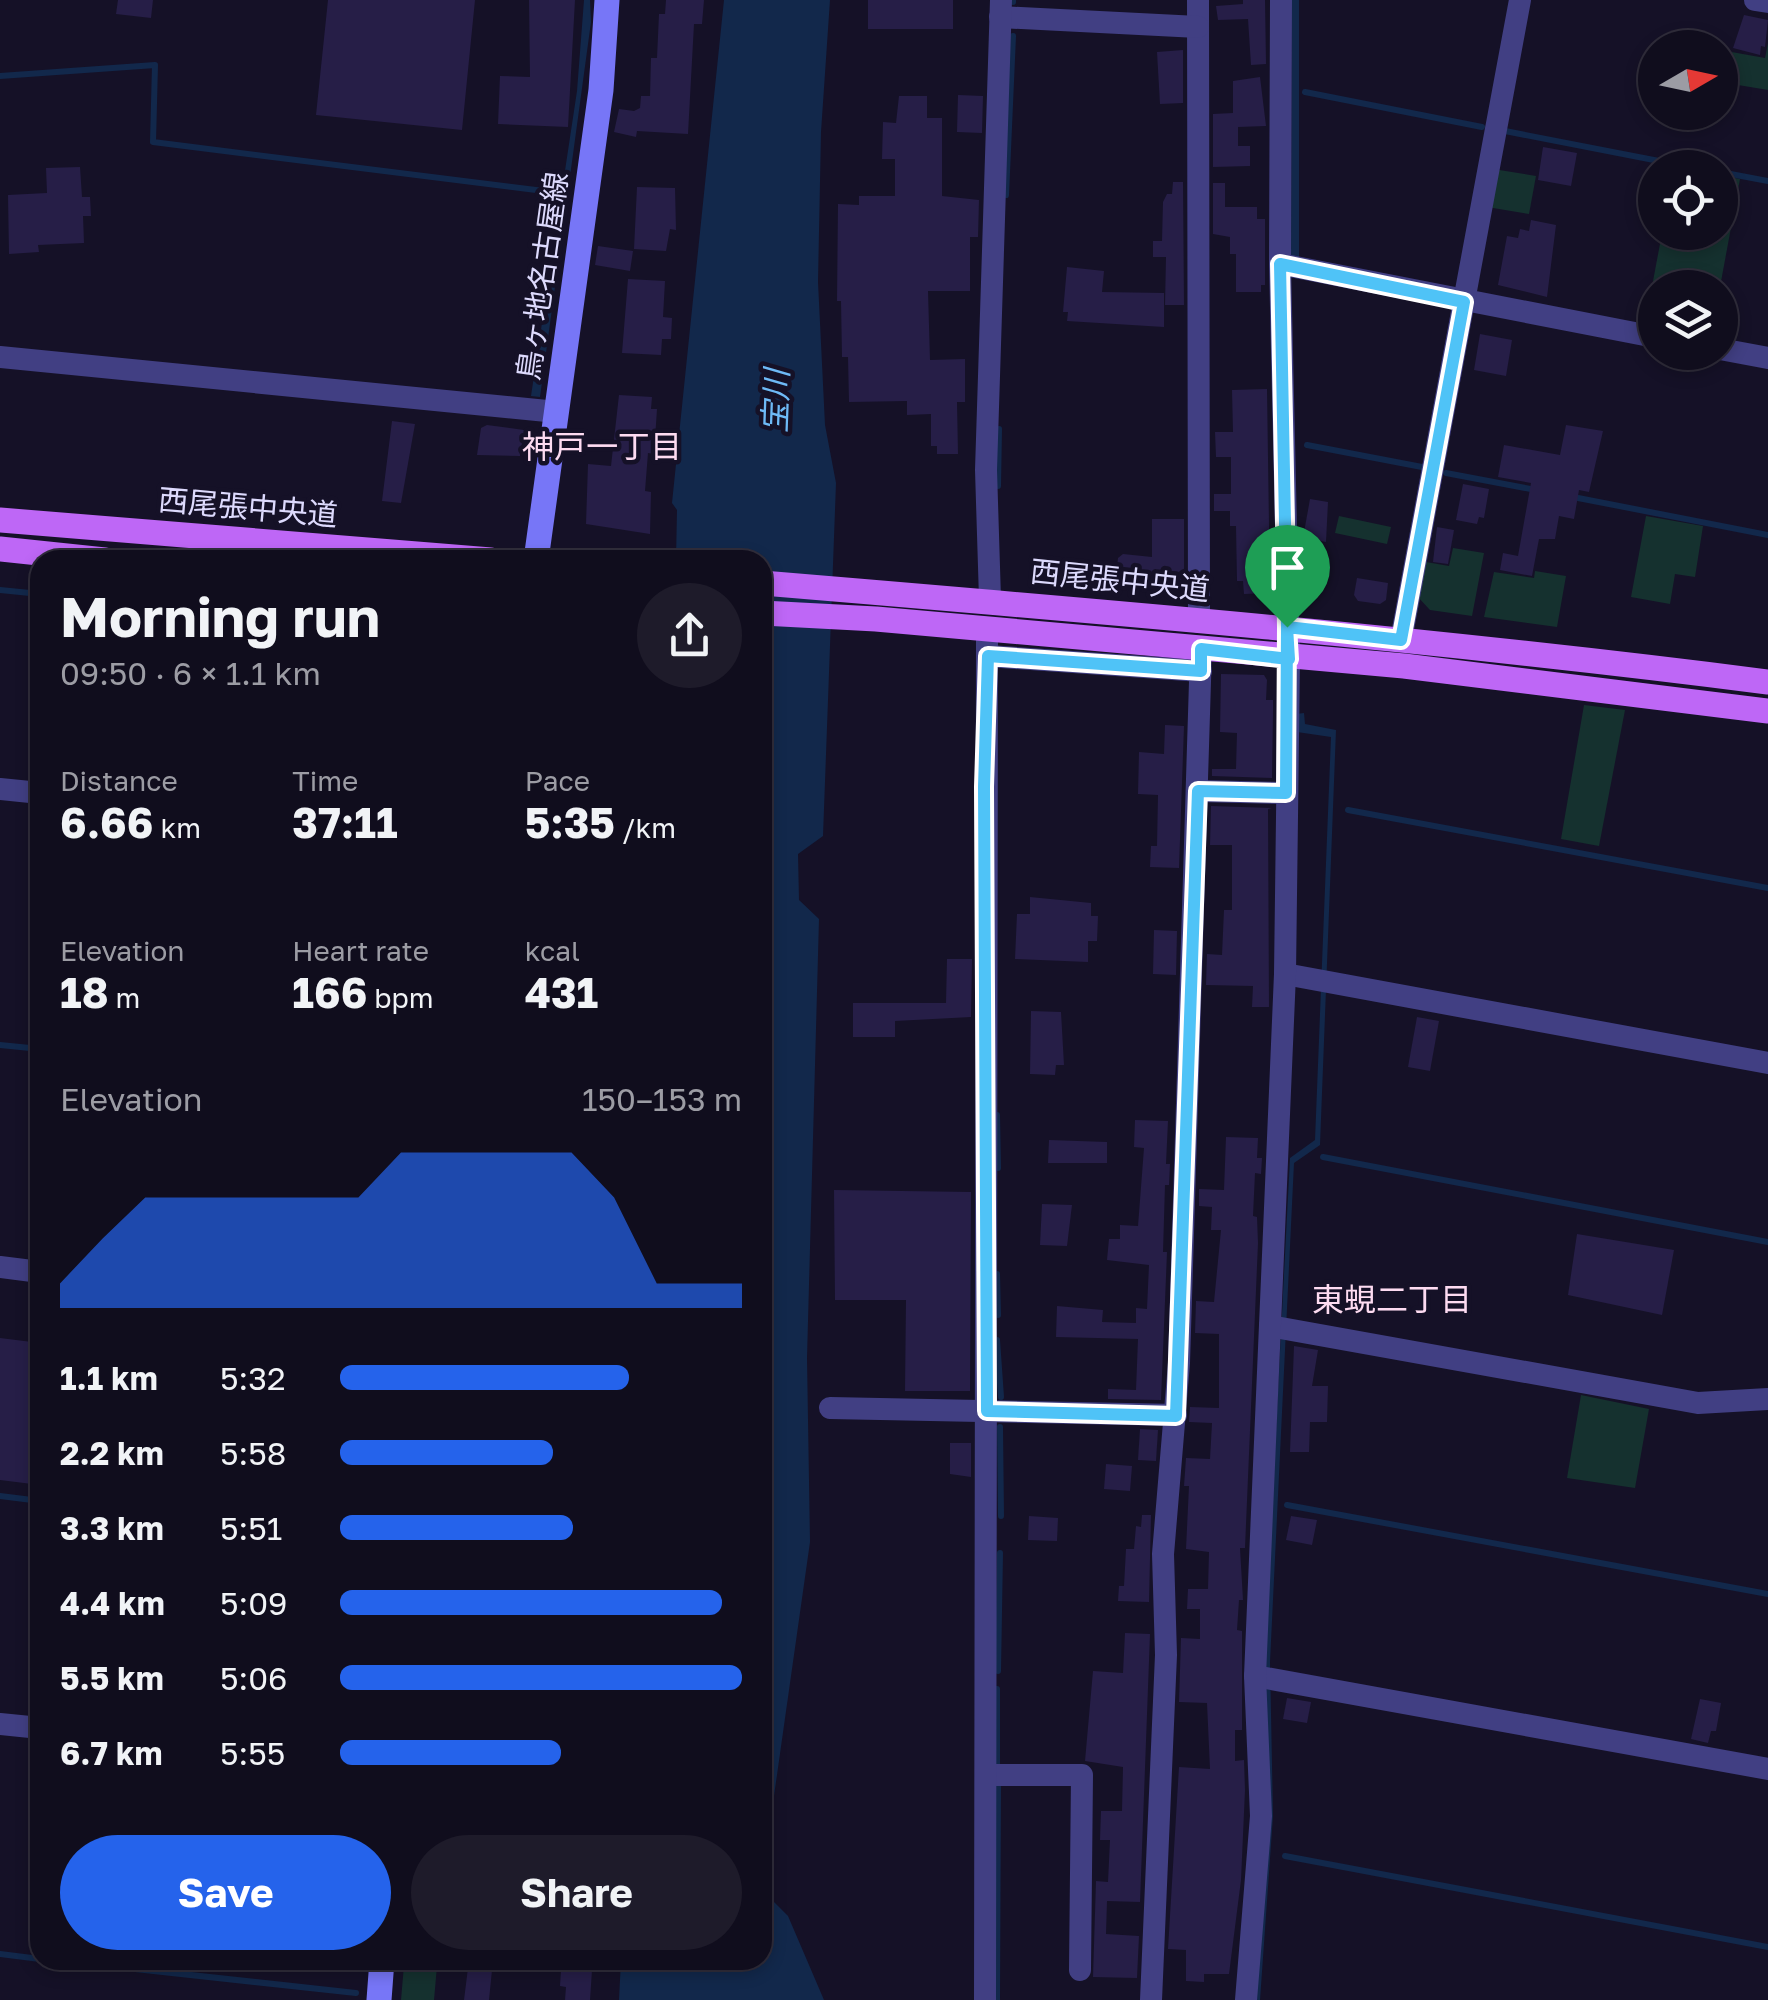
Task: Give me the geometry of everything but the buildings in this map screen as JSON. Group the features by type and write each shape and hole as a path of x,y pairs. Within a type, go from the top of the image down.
{"main road":[{"name":"鳥ヶ地名古屋線","path":"537,550 601,90 607,0"},
{"name":"西尾張中央道","path":"0,520 368,550"},
{"path":"0,549 30,552"},
{"name":"西尾張中央道","path":"772,584 990,598 1199,622 1474,644 1768,682"},
{"name":"西尾張中央道","path":"772,614 876,619 988,643 1201,660 1289,659 1404,666 1768,711"},
{"path":"380,2000 382,1970"}],"street":[{"path":"1198,0 1199,622"},
{"path":"1246,2000 1261,1816 1263,1678 1279,1327 1289,659 1280,264 1281,0"},
{"path":"1401,640 1520,0"},
{"path":"1756,0 1768,2"},
{"path":"990,598 986,470 1000,8 1198,27"},
{"path":"1280,264 1638,334"},
{"path":"1738,352 1768,358"},
{"path":"0,357 557,412"},
{"path":"986,2000 984,787 988,643"},
{"path":"1151,2000 1166,1655 1163,1554 1176,1416 1201,660"},
{"path":"0,789 30,792"},
{"path":"1198,791 1286,793"},
{"path":"1285,974 1768,1063"},
{"path":"0,1267 30,1271"},
{"path":"1279,1327 1698,1403 1768,1399"},
{"path":"830,1408 1176,1416"},
{"path":"1263,1678 1768,1769"},
{"path":"0,1724 30,1727"},
{"path":"987,1775 1082,1775 1080,1970"}],"green space":[{"path":"1768,43 1768,90 1738,85 1738,53 1765,58"},
{"path":"1493,169 1536,176 1529,214 1487,207"},
{"path":"1659,250 1727,250 1723,270 1655,270"},
{"path":"1339,516 1391,527 1387,544 1335,533"},
{"path":"1646,516 1703,526 1695,577 1675,574 1670,604 1631,597"},
{"path":"1453,548 1484,553 1472,616 1430,610 1418,597 1426,562 1449,566"},
{"path":"1535,571 1566,576 1557,627 1484,617 1494,572 1534,578"},
{"path":"1584,705 1625,710 1599,846 1561,839"},
{"path":"1581,1395 1649,1409 1635,1488 1567,1478"},
{"path":"404,1970 437,1970 434,2000 401,2000"}],"water":[{"path":"584,0 590,0 591,22 540,397 531,396 577,91"},
{"name":"宝川","path":"724,0 830,0 821,132 818,282 825,425 836,483 823,836 798,854 799,900 819,919 807,1358 810,1542 772,1805 772,550 676,550 677,510 672,503"},
{"path":"1292,0 1299,0 1299,258 1291,258"},
{"path":"1304,713 1305,724 1336,730 1320,1145 1294,1163 1270,1662 1273,1816 1260,2000 1254,2000 1264,1662 1290,1158 1315,1140 1331,737 1297,732 1296,714"},
{"path":"772,1900 788,1916 824,2000 619,2000 620,1970 772,1970"}],"waterway":[{"path":"1006,195 1013,36"},
{"path":"0,76 155,65 153,142 560,193"},
{"path":"1305,92 1482,127"},
{"path":"1505,131 1638,157"},
{"path":"1738,175 1768,181"},
{"path":"998,486 999,429"},
{"path":"1307,445 1422,467"},
{"path":"1446,473 1536,490"},
{"path":"1573,497 1768,535"},
{"path":"0,590 30,593"},
{"path":"1348,810 1768,888"},
{"path":"0,1045 30,1048"},
{"path":"997,1115 998,1168"},
{"path":"1323,1157 1768,1242"},
{"path":"997,1274 998,1315"},
{"path":"997,1340 1001,1397"},
{"path":"1000,1427 1001,1516"},
{"path":"0,1496 30,1500"},
{"path":"1287,1505 1768,1594"},
{"path":"998,1671 1000,1553"},
{"path":"997,1689 997,1766"},
{"path":"997,2000 998,1783"},
{"path":"1285,1856 1768,1947"},
{"path":"0,1954 30,1958"},
{"path":"145,1970 356,1993"}],"district":[{"name":"神戸一丁目","path":"602,446"},
{"name":"東蜆二丁目","path":"1392,1299"}],"route":[{"path":"1287,627 1280,264 1464,302 1401,640 1287,627 1289,659 1201,649 1201,671 988,656 984,787 987,1411 1176,1416 1182,1160 1198,791 1286,793 1289,659 1287,627"}]}
